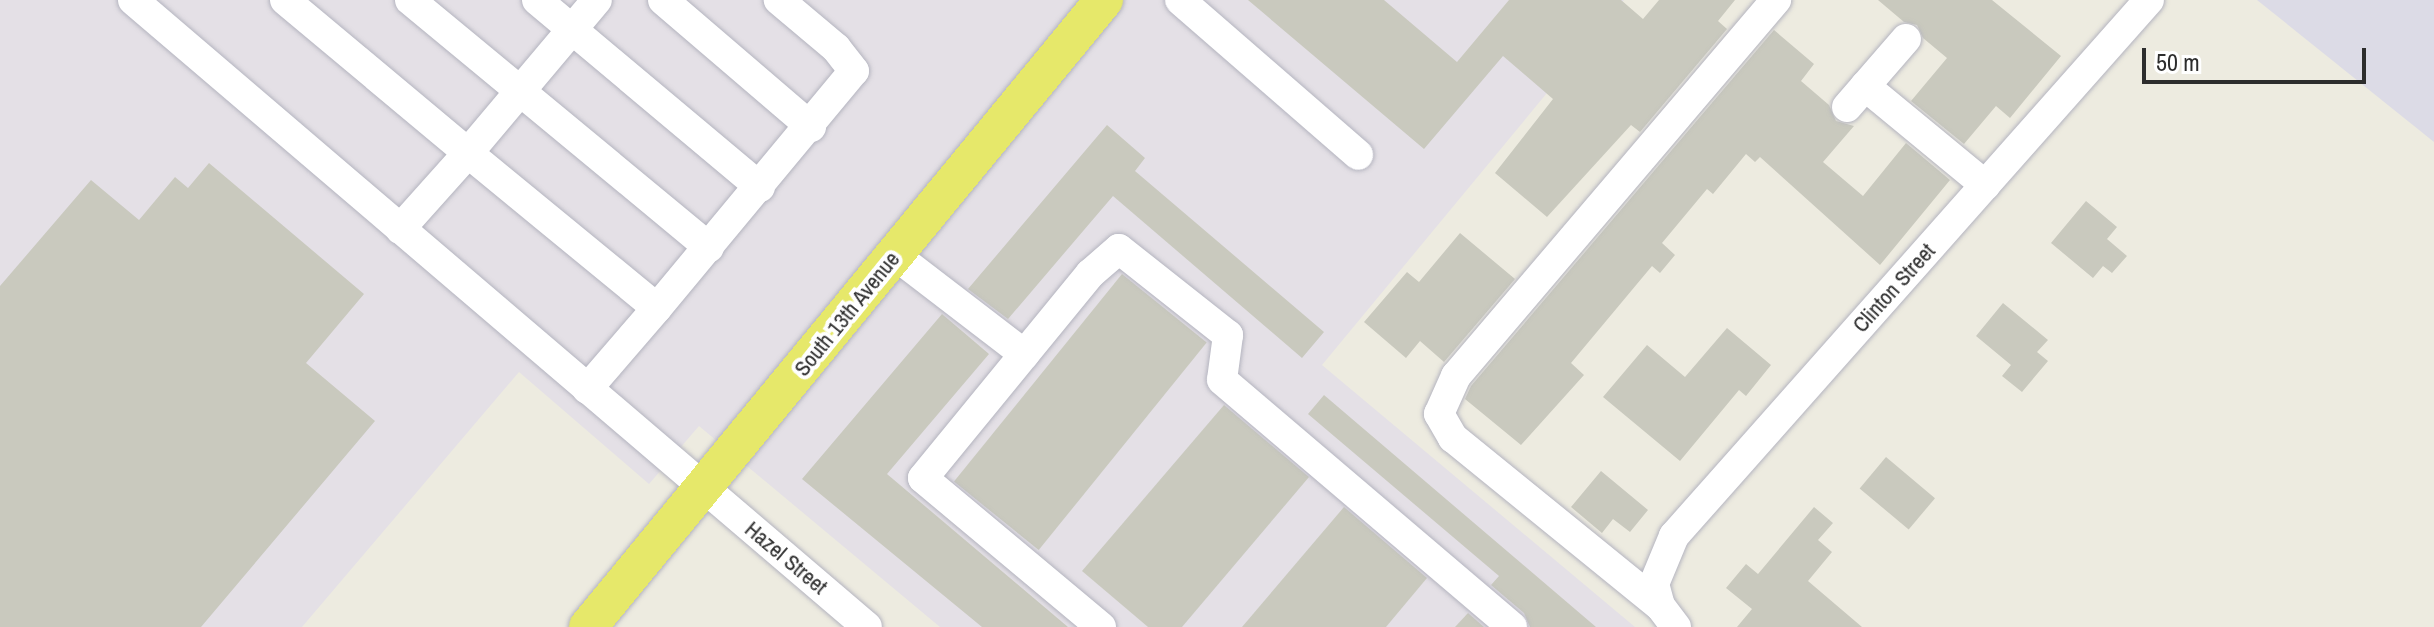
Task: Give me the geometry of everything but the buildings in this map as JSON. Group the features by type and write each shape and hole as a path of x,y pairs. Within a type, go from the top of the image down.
{"main road":[{"name":"South 13th Avenue","path":"588,627 1104,0"}],"street":[{"name":"Hazel Street","path":"133,0 867,627"},
{"path":"285,0 657,308"},
{"path":"410,0 709,247"},
{"path":"537,0 760,187"},
{"path":"400,229 597,0"},
{"path":"663,0 811,127"},
{"path":"587,389 811,127 854,71 836,48 779,0"},
{"path":"1180,0 1358,155"},
{"path":"1663,606 1453,438 1439,414 1456,376 1776,0"},
{"name":"Clinton Street","path":"1663,606 1674,536 2149,0"},
{"path":"1906,39 1856,97 1985,185"},
{"path":"1101,627 923,478 1090,274 1119,249 1228,335 1222,380 1512,627"},
{"path":"895,255 1024,354"}],"shaded area":[{"path":"0,0 1624,0 1322,365 1635,627 940,627 699,426 649,484 519,372 302,627 0,627"},
{"path":"2257,0 2434,0 2434,142"}]}
